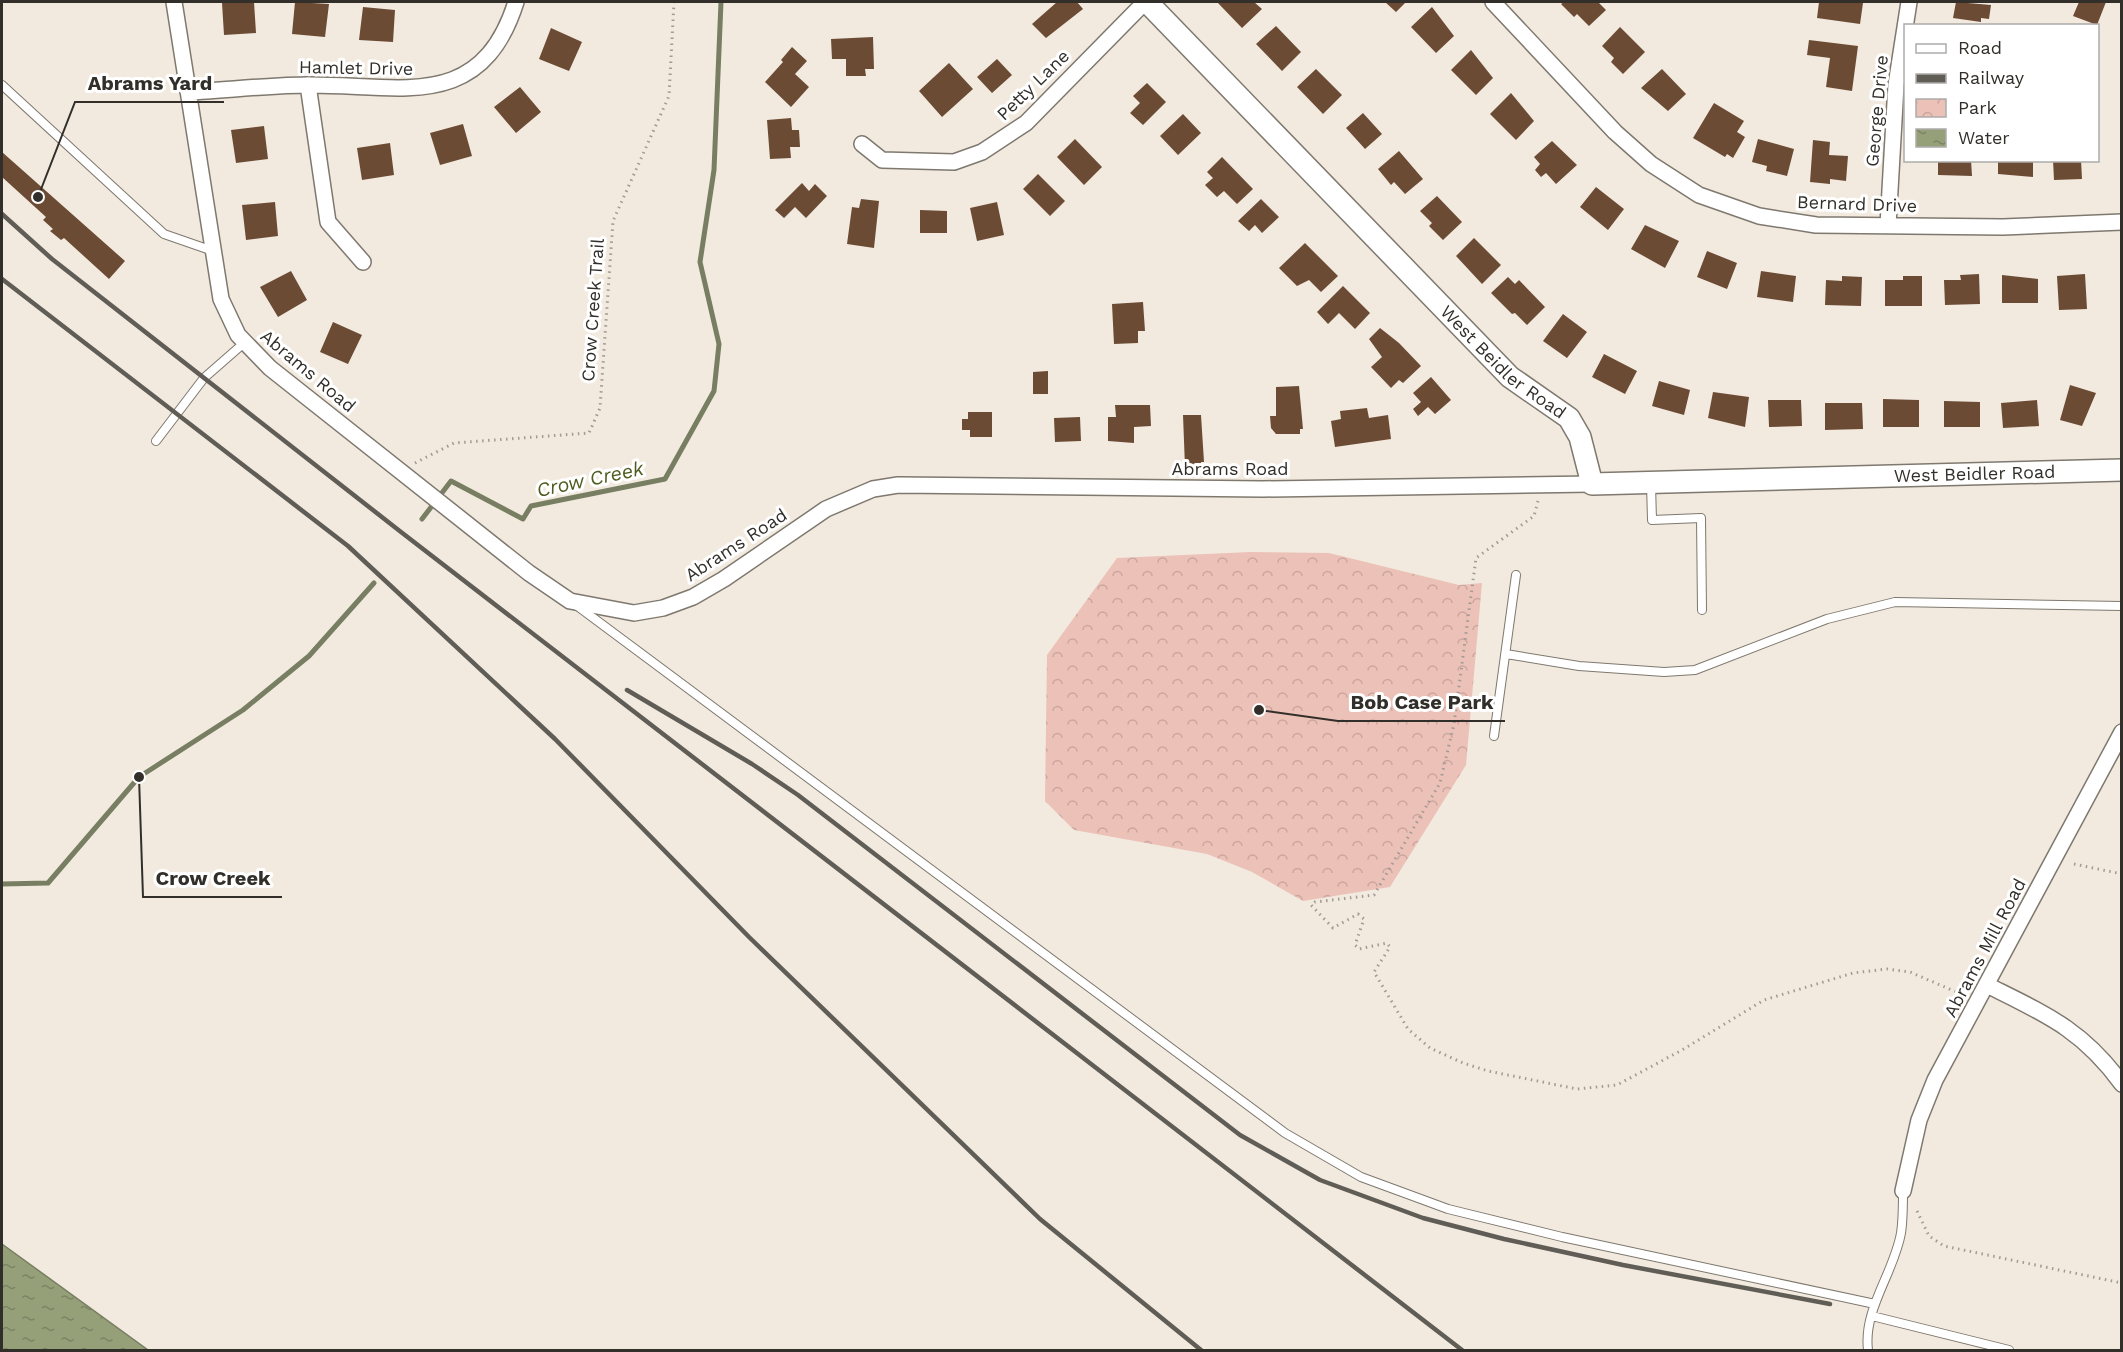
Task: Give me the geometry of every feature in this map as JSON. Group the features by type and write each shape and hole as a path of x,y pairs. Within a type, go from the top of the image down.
{"street":[{"name":"Abrams Road","path":"174,2 224,309 244,343 260,360 399,471 529,573 570,601 634,613 663,608 693,597 724,579 826,509 873,489 898,485 1244,489 1592,484"},
{"name":"Hamlet Drive","path":"188,92 308,85 414,89 452,81 470,73 495,47 504,34 516,2"},
{"name":"Petty Lane","path":"862,144 882,160 954,162 982,152 1026,123 1146,2"},
{"name":"West Beidler Road","path":"1146,2 1510,377 1569,418 1580,437 1592,484 2121,470"},
{"name":"Bernard Drive","path":"1493,2 1636,151 1699,195 1759,216 1816,225 1993,227 2121,222"},
{"name":"George Drive","path":"1906,24 1909,2"},
{"name":"George Drive","path":"1888,225 1896,85 1904,34"},
{"path":"308,85 328,222 363,262"},
{"name":"Abrams Mill Road","path":"1903,1191 1919,1120 1935,1080 2121,732"},
{"path":"1987,985 2077,1034 2099,1054 2121,1084"}],"lane":[{"path":"2,85 164,234 215,251"},
{"path":"156,441 204,378 244,343"},
{"path":"1651,482 1652,520 1701,518 1702,610"},
{"path":"1494,736 1516,575"},
{"path":"570,601 1286,1133 1361,1177 1448,1209 1562,1237 1875,1304"},
{"path":"1506,654 1579,666 1664,672 1695,670 1827,619 1895,602 2121,606"},
{"path":"1868,1350 1875,1304 1901,1233 1903,1191"},
{"path":"1872,1317 2009,1350"}],"path":[{"name":"Crow Creek Trail","path":"399,471 454,443 589,433 600,408 613,221 669,96 674,2"},
{"path":"1538,486 1538,503 1534,516 1476,558 1455,724 1440,783 1374,895 1315,902 1311,905 1333,928 1358,914 1364,919 1354,945 1359,949 1387,943 1390,947 1374,972 1408,1029 1430,1048 1462,1063 1577,1089 1595,1088 1617,1085 1682,1050 1764,1000 1852,973 1879,969 1910,972 1963,995"},
{"path":"2074,864 2121,874"},
{"path":"1916,1206 1922,1227 1939,1244 2121,1283"}],"green space":[{"path":"1250,552 1329,553 1459,585 1482,583 1466,765 1390,887 1303,901 1252,872 1207,854 1074,830 1045,801 1047,655 1117,558"}],"water":[{"path":"2,1244 148,1350 2,1350"}],"building":[{"path":"254,2 256,33 224,35 222,3"},
{"path":"295,2 329,4 325,37 292,34"},
{"path":"1057,2 1077,2 1083,9 1046,38 1032,24"},
{"path":"1217,2 1254,2 1262,9 1242,28"},
{"path":"1385,2 1406,2 1396,12"},
{"path":"1564,2 1598,2 1606,10 1589,26 1577,14 1574,17 1561,4"},
{"path":"1819,2 1863,3 1860,24 1817,18"},
{"path":"1956,2 1991,5 1989,19 1981,18 1981,22 1953,18"},
{"path":"2079,2 2106,2 2097,24 2073,16"},
{"path":"363,7 395,10 393,42 359,40"},
{"path":"1432,7 1454,36 1436,53 1411,27"},
{"path":"1276,26 1301,52 1282,71 1256,44"},
{"path":"1620,27 1645,52 1623,74 1611,62 1614,58 1602,46"},
{"path":"551,28 582,42 569,71 539,59"},
{"path":"873,37 874,69 865,69 866,76 846,76 846,59 832,59 831,39"},
{"path":"1809,40 1858,46 1852,91 1826,87 1830,58 1807,55"},
{"path":"792,47 807,61 795,74 809,87 791,107 765,82 783,62 781,60"},
{"path":"1471,50 1493,78 1476,95 1451,70"},
{"path":"997,59 1012,75 992,93 977,77"},
{"path":"949,63 973,89 942,117 919,91"},
{"path":"1316,69 1342,95 1323,114 1297,87"},
{"path":"1662,69 1686,94 1668,111 1641,88"},
{"path":"1147,83 1166,102 1143,125 1130,113 1140,103 1133,96"},
{"path":"520,87 541,112 516,133 494,107"},
{"path":"1511,93 1534,121 1516,140 1490,114"},
{"path":"1714,103 1744,121 1737,132 1745,137 1733,158 1727,154 1725,157 1693,138"},
{"path":"1363,113 1382,134 1365,149 1346,128"},
{"path":"1183,114 1201,133 1178,155 1160,136"},
{"path":"791,118 792,130 799,130 800,147 790,147 791,158 770,159 767,120"},
{"path":"463,124 472,156 440,165 430,133"},
{"path":"264,126 268,159 236,163 231,130"},
{"path":"1075,139 1102,167 1084,185 1057,157"},
{"path":"1758,139 1794,149 1787,176 1766,171 1767,166 1752,162"},
{"path":"1813,140 1830,142 1829,155 1848,156 1846,181 1830,179 1830,184 1810,182"},
{"path":"1552,141 1577,165 1556,184 1546,173 1541,177 1535,170 1540,164 1534,157"},
{"path":"390,143 394,175 362,180 357,148"},
{"path":"1399,151 1423,179 1405,194 1394,182 1391,185 1378,169"},
{"path":"2,152 125,261 109,279 64,238 61,240 50,231 53,229 43,220 46,217 2,177"},
{"path":"1222,157 1253,189 1237,204 1224,191 1217,197 1205,185 1213,178 1207,172"},
{"path":"1938,162 1971,162 1972,176 1938,175"},
{"path":"1998,162 2033,162 2033,177 1998,174"},
{"path":"2053,162 2081,162 2082,179 2054,180"},
{"path":"1038,174 1065,201 1050,216 1023,189"},
{"path":"802,183 809,191 815,184 827,196 806,218 795,207 784,218 775,210"},
{"path":"1596,187 1624,209 1608,230 1580,207"},
{"path":"1437,196 1462,222 1443,240 1429,226 1432,223 1420,211"},
{"path":"861,199 879,201 874,248 847,244 852,207 859,208"},
{"path":"1261,199 1279,217 1262,233 1255,225 1249,231 1238,221"},
{"path":"275,202 278,236 246,240 242,205"},
{"path":"997,202 1004,235 977,241 970,208"},
{"path":"920,210 947,211 947,233 920,233"},
{"path":"1645,225 1679,241 1665,268 1631,249"},
{"path":"1474,238 1501,265 1482,284 1456,256"},
{"path":"1305,243 1338,276 1321,292 1309,280 1297,286 1279,268"},
{"path":"1707,251 1737,263 1727,289 1697,277"},
{"path":"291,271 307,300 278,317 260,287"},
{"path":"1761,271 1796,276 1793,302 1757,297"},
{"path":"1979,274 1980,304 1945,305 1944,280 1961,280 1960,275"},
{"path":"2085,274 2087,309 2059,310 2057,276"},
{"path":"2002,275 2038,279 2038,303 2002,303"},
{"path":"1842,276 1862,277 1861,306 1825,305 1826,280 1842,281"},
{"path":"1903,276 1922,276 1922,306 1885,306 1885,280 1903,280"},
{"path":"1508,277 1515,284 1519,280 1545,307 1527,325 1491,293"},
{"path":"1343,286 1370,313 1355,329 1339,313 1328,324 1317,312"},
{"path":"1143,302 1145,331 1138,331 1138,343 1114,344 1112,304"},
{"path":"1563,314 1587,332 1567,358 1543,341"},
{"path":"333,322 362,335 348,364 320,352"},
{"path":"1380,328 1399,343 1421,366 1403,383 1399,380 1391,388 1371,367 1382,357 1369,339"},
{"path":"1604,354 1637,371 1625,394 1592,377"},
{"path":"1048,371 1048,394 1033,394 1033,372"},
{"path":"1431,377 1451,400 1435,414 1428,407 1418,416 1413,409 1421,402 1413,393"},
{"path":"1659,381 1690,390 1684,415 1652,406"},
{"path":"2070,385 2096,393 2082,426 2060,420"},
{"path":"1299,386 1303,429 1300,429 1300,434 1276,434 1271,428 1270,416 1276,416 1276,387"},
{"path":"1713,392 1749,397 1745,427 1708,418"},
{"path":"1883,399 1919,400 1919,427 1883,427"},
{"path":"1768,400 1801,400 1802,426 1769,427"},
{"path":"2037,400 2039,426 2003,428 2001,403"},
{"path":"1944,401 1980,402 1980,427 1944,427"},
{"path":"1825,403 1862,403 1863,429 1825,430"},
{"path":"1115,405 1150,405 1151,426 1134,427 1134,443 1108,441 1108,417 1116,417"},
{"path":"1367,408 1369,418 1388,415 1391,439 1335,447 1331,421 1341,419 1340,411"},
{"path":"968,412 992,412 992,437 970,437 970,430 962,430 962,419 968,419"},
{"path":"1183,415 1201,415 1204,462 1201,462 1201,467 1185,467"},
{"path":"1080,417 1081,441 1055,442 1054,418"}],"waterway":[{"name":"Crow Creek","path":"422,519 451,481 523,519 531,506 665,479 714,391 719,344 700,262 714,170 721,2"},
{"name":"Crow Creek","path":"2,884 48,883 139,777 243,710 309,656 374,583"}],"railway":[{"path":"2,214 52,259 401,532 1462,1350"},
{"path":"2,279 348,546 555,739 749,937 1040,1219 1201,1350"},
{"path":"627,690 752,764 798,795 1240,1135 1320,1180 1423,1218 1504,1239 1623,1265 1830,1304"}],"place":[{"name":"Abrams Yard","path":"38,197"},
{"name":"Bob Case Park","path":"1259,710"},
{"name":"Crow Creek","path":"139,777"}]}
